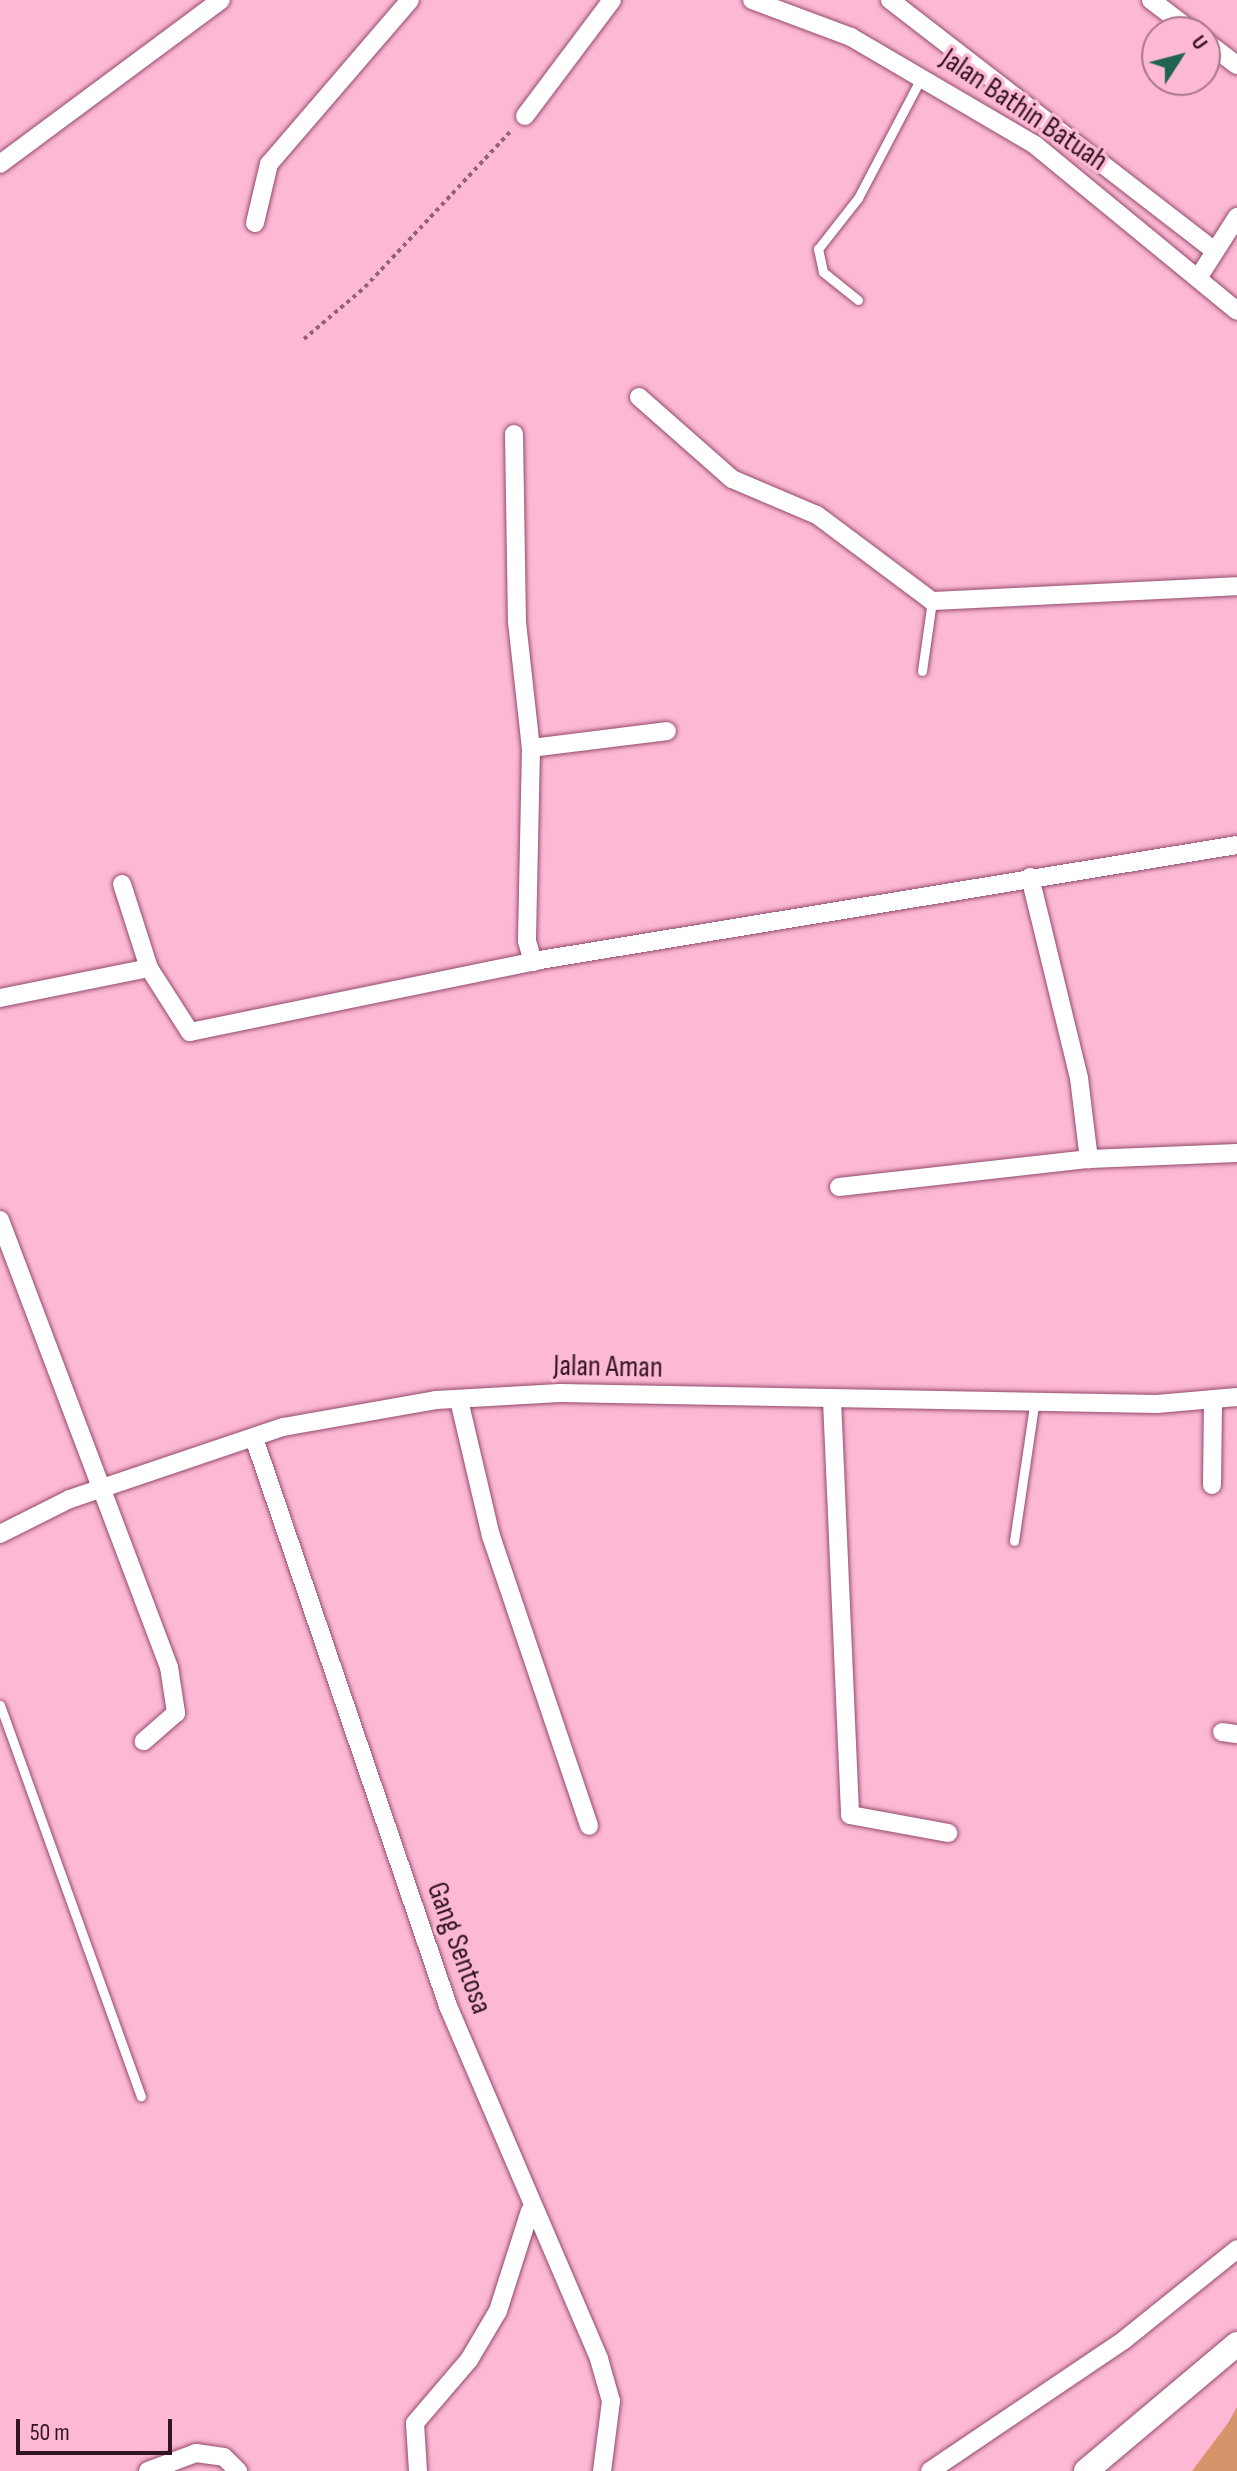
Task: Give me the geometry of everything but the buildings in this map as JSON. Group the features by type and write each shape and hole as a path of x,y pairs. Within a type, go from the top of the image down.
{"street":[{"path":"0,164 221,0"},
{"path":"255,223 269,164 410,0"},
{"path":"525,116 612,0"},
{"path":"890,0 1213,250"},
{"path":"1151,0 1172,16"},
{"name":"Jalan Bathin Batuah","path":"763,2 851,37 922,75 1061,162 1200,275 1237,311"},
{"path":"1200,275 1213,250 1235,224"},
{"path":"639,397 732,479 817,515 932,601 1237,586"},
{"path":"514,434 517,622 531,748 527,941 533,962"},
{"path":"531,748 667,731"},
{"path":"122,884 149,968 190,1032 533,962 1237,845"},
{"path":"1030,877 1079,1078 1089,1159"},
{"path":"0,998 149,968"},
{"path":"839,1187 1089,1159 1237,1153"},
{"path":"0,1220 178,1699 171,1720 144,1741"},
{"name":"Jalan Aman","path":"0,1534 102,1490 328,1416 459,1400 560,1393 832,1400 1237,1397"},
{"path":"1212,1485 1213,1399"},
{"path":"459,1400 491,1536 589,1826"},
{"path":"832,1400 851,1697 850,1815 948,1833"},
{"name":"Gang Sentosa","path":"254,1438 448,2006 530,2211 599,2359 611,2401 602,2471"},
{"path":"418,2471 415,2423 469,2360 498,2311 530,2211"},
{"path":"930,2471 1124,2340 1237,2249"},
{"path":"1086,2471 1237,2344"},
{"path":"148,2471 196,2453 224,2457 238,2471"}],"lane":[{"path":"858,300 823,272 818,249 858,198 922,75"},
{"path":"922,671 932,601"},
{"path":"1014,1541 1035,1399"},
{"path":"0,1705 141,2096"}],"path":[{"path":"304,339 365,287 525,116"}],"shaded area":[{"path":"1237,2407 1237,2471 1192,2471 1228,2423"}]}
